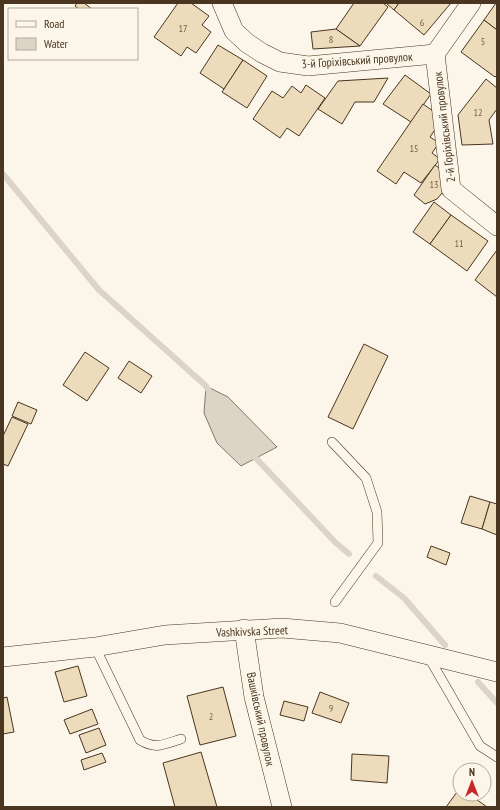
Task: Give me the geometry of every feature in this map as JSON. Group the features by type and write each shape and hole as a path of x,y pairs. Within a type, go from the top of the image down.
{"street":[{"name":"3-й Горіхівський провулок","path":"222,3 234,31 262,53 280,62 308,66 435,54"},
{"path":"435,54 470,3"},
{"name":"2-й Горіхівський провулок","path":"435,54 451,189 497,226"},
{"name":"Vashkivska Street","path":"3,657 95,647 165,635 244,629 282,628 340,633 497,672"},
{"name":"Вашківський провулок","path":"244,629 254,696 282,807"}],"lane":[{"path":"332,442 366,478 377,512 378,543 335,602"},
{"path":"95,647 140,740 148,746 158,746 181,739"},
{"path":"428,656 480,746 497,757"}],"water":[{"path":"206,386 228,397 277,447 241,466 217,443 204,413"}],"building":[{"path":"77,3 84,3 91,8 78,8 75,6"},
{"path":"178,3 191,3 209,16 202,25 211,32 196,53 187,47 181,56 154,37"},
{"path":"354,3 383,3 388,7 360,46 336,29"},
{"path":"386,3 399,3 394,10"},
{"path":"399,3 451,3 424,35 394,10"},
{"path":"497,3 497,30 484,20"},
{"path":"484,20 497,30 497,75 495,77 461,52"},
{"path":"336,29 360,46 313,49 311,32"},
{"path":"218,45 243,60 224,89 200,73"},
{"path":"243,60 267,76 247,108 222,92"},
{"path":"405,75 431,94 411,122 383,104"},
{"path":"388,78 374,102 355,102 342,124 318,109 338,81"},
{"path":"486,79 497,88 497,109 489,120 493,144 462,145 458,115"},
{"path":"306,85 325,98 299,136 287,128 280,138 253,119 272,91 283,98 292,86 301,93"},
{"path":"423,104 436,113 436,128 430,137 439,143 432,153 440,159 421,183 404,172 396,184 377,171"},
{"path":"435,165 445,172 448,186 437,199 425,204 414,195"},
{"path":"434,202 451,215 430,244 413,232"},
{"path":"451,215 488,241 467,271 430,244"},
{"path":"497,250 497,297 475,280"},
{"path":"364,344 388,356 353,429 328,417"},
{"path":"85,352 109,368 87,401 63,385"},
{"path":"129,361 152,376 141,393 118,378"},
{"path":"18,402 37,410 31,424 12,416"},
{"path":"12,417 28,424 8,466 3,464 3,436"},
{"path":"470,496 490,502 482,529 461,523"},
{"path":"490,502 497,504 497,535 482,529"},
{"path":"431,546 450,553 446,565 427,557"},
{"path":"78,666 87,696 64,702 55,672"},
{"path":"223,687 236,736 200,745 187,696"},
{"path":"320,692 349,703 341,723 312,713"},
{"path":"7,697 14,732 3,734 3,698"},
{"path":"284,701 308,707 304,721 280,715"},
{"path":"92,709 98,724 70,734 64,720"},
{"path":"99,728 106,745 86,753 79,735"},
{"path":"201,752 217,807 175,807 163,763"},
{"path":"102,753 106,762 84,770 81,760"},
{"path":"352,754 389,756 387,783 351,780"},
{"path":"452,799 452,802 480,802 487,807 446,807"}],"waterway":[{"path":"3,174 99,290 206,386 209,391"},
{"path":"250,452 335,542 349,554"},
{"path":"376,576 404,598 445,645"},
{"path":"478,682 497,703"}]}
